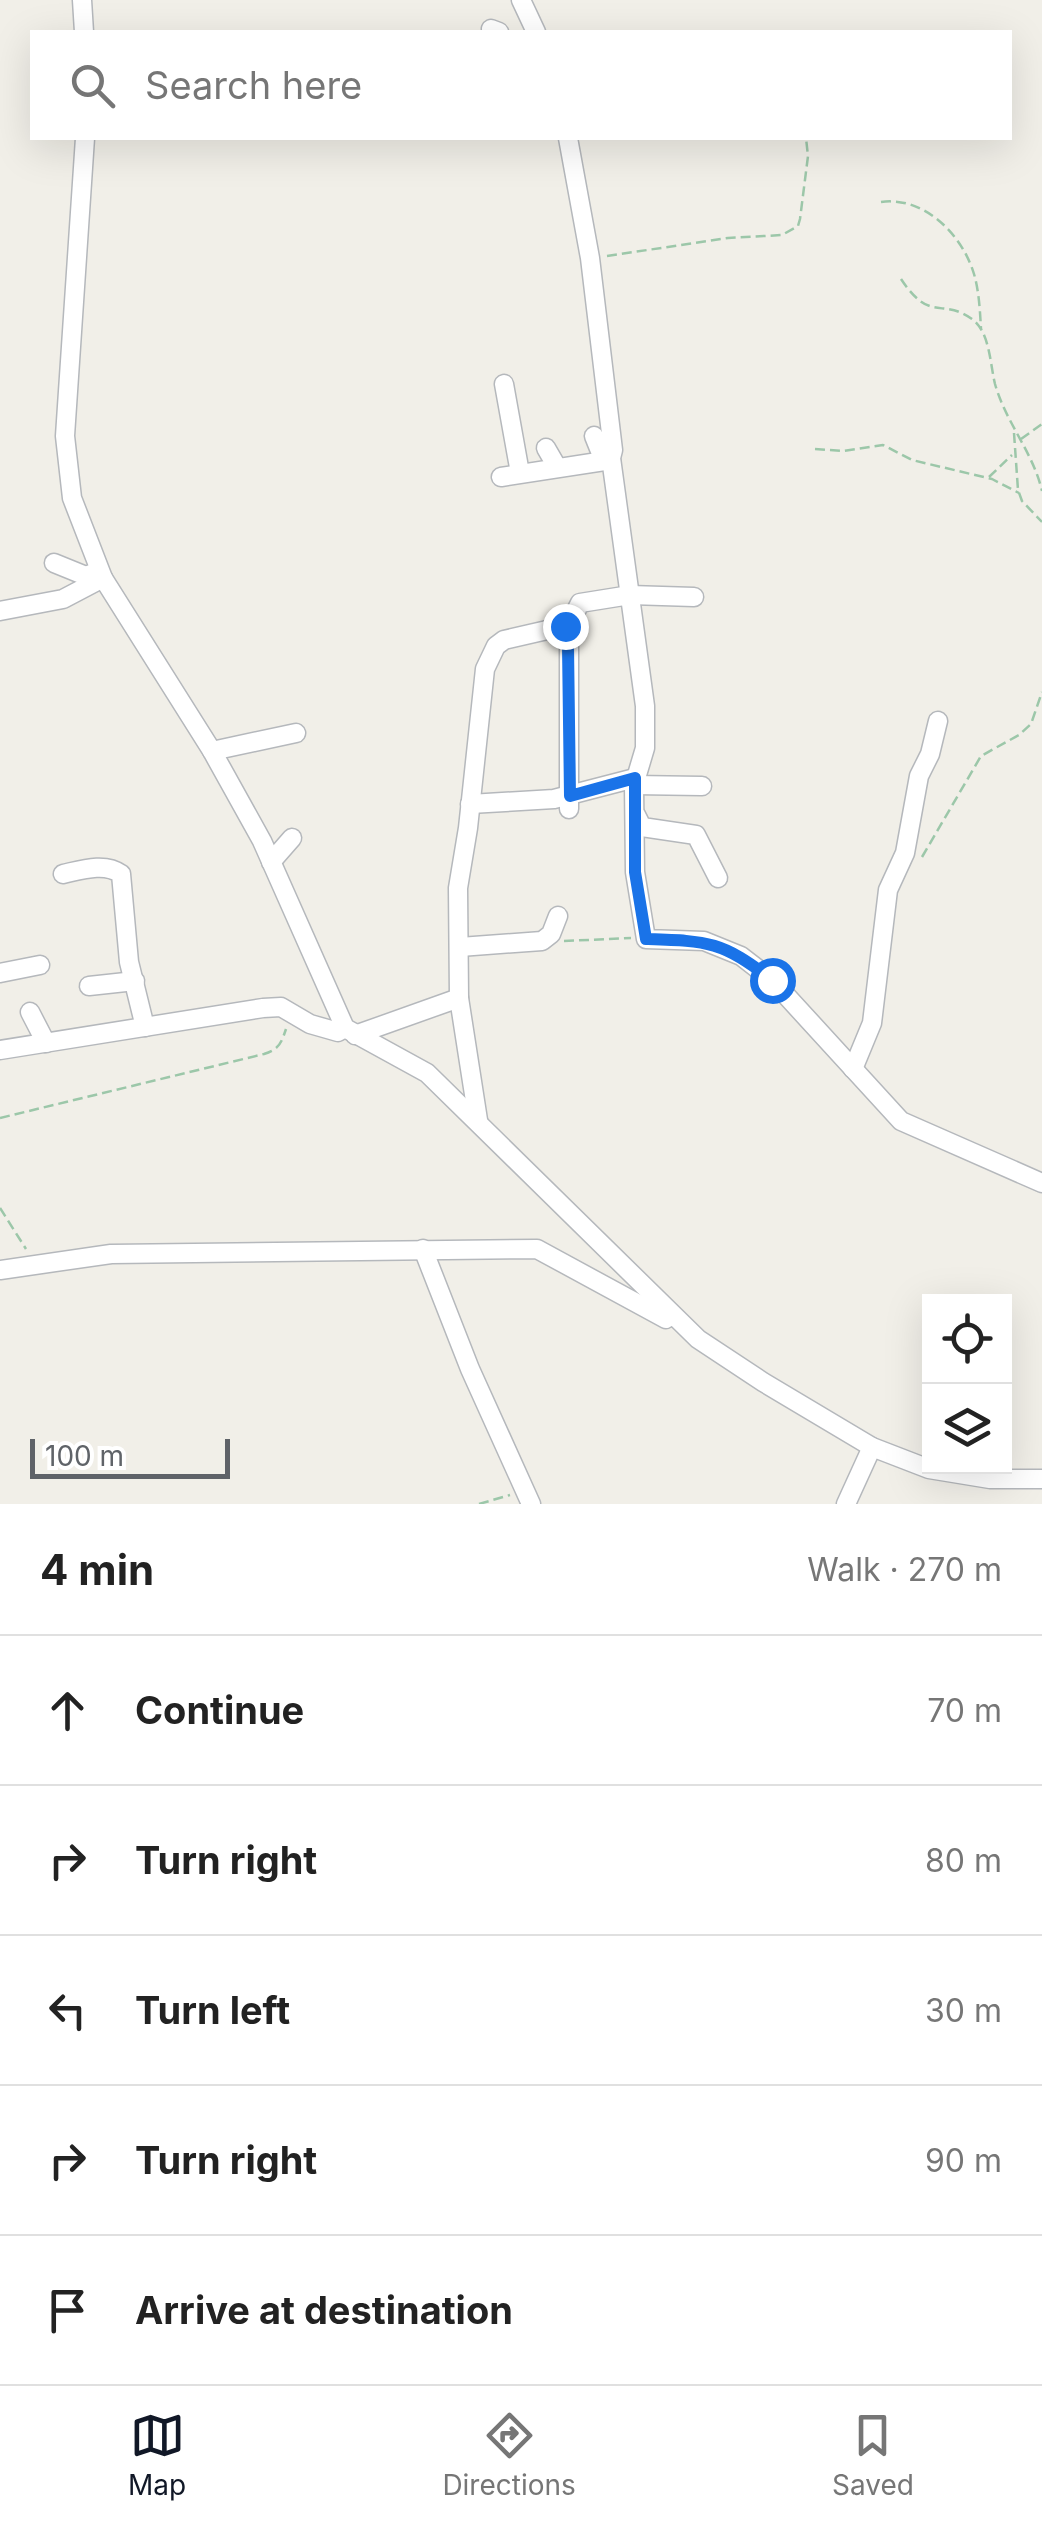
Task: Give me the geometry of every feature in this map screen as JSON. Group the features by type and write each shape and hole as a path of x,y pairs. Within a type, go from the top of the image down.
{"street":[{"path":"82,0 84,30"},
{"path":"521,0 535,30"},
{"path":"84,140 66,468 84,536 101,574 212,751 272,862 350,1031 427,1073 698,1339"},
{"path":"568,140 590,258 614,450 608,460"},
{"path":"504,384 511,475 608,460"},
{"path":"594,436 608,460 645,706 646,748 635,782 635,872 646,938 704,941 741,956 772,980 901,1121 1042,1183"},
{"path":"546,448 557,468"},
{"path":"54,563 86,576 101,574"},
{"path":"0,611 63,599 101,574"},
{"path":"569,802 565,626 580,603 630,595 694,597"},
{"path":"478,1120 460,998 458,888 485,669 496,646 518,636 565,626"},
{"path":"853,1069 872,1024 888,890 905,853 919,776 930,754 938,721"},
{"path":"212,751 296,733"},
{"path":"470,804 569,802 635,782 702,786"},
{"path":"636,814 642,827 696,834 718,878"},
{"path":"272,862 292,838"},
{"path":"63,874 92,868 114,869 120,874 129,962 145,1027"},
{"path":"460,947 534,943 548,938 558,916"},
{"path":"0,972 40,965"},
{"path":"90,986 135,981"},
{"path":"0,1050 262,1008 281,1007 310,1024 338,1032 350,1031 460,998"},
{"path":"30,1012 46,1043"},
{"path":"423,1249 470,1369 529,1499"},
{"path":"0,1270 111,1254 537,1250 620,1292 872,1447 929,1469 990,1479 1042,1479"},
{"path":"846,1504 872,1447"}],"path":[{"path":"590,258 728,238 789,234 798,226 808,156 806,140"},
{"path":"881,202 905,200 918,206 952,235 973,270 981,330 995,384 1014,432 1034,463 1042,490"},
{"path":"901,279 923,306 974,320 981,330"},
{"path":"1020,440 1042,424"},
{"path":"1014,432 1019,493"},
{"path":"815,449 844,451 883,444 912,460 988,478 1019,493 1042,522"},
{"path":"988,478 1014,452"},
{"path":"919,860 981,756 1031,724 1042,692"},
{"path":"548,938 646,938"},
{"path":"0,1118 276,1050 282,1043 290,1012"},
{"path":"0,1208 35,1264"},
{"path":"480,1504 529,1499"}],"route":[{"path":"565,626 570,796 635,778 635,872 646,939 704,941 741,956 772,980"}]}
